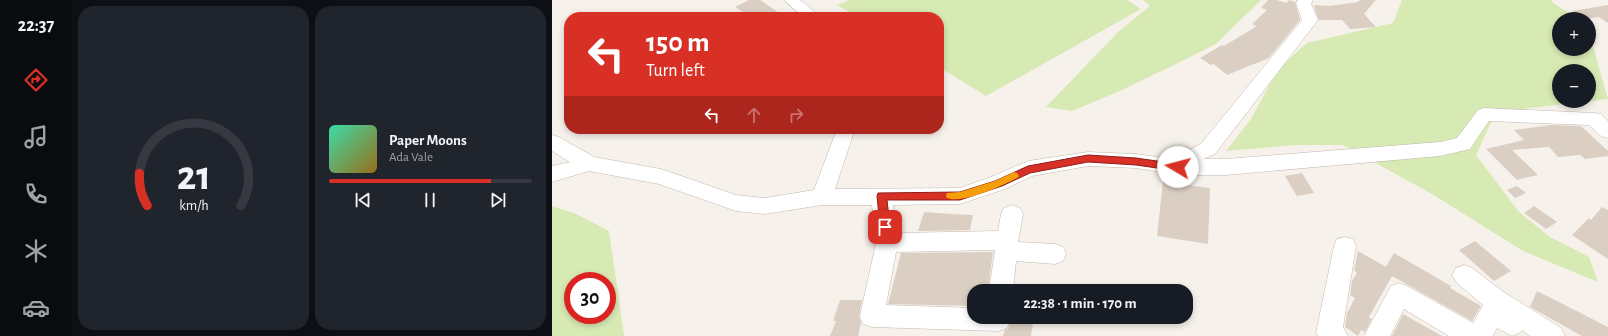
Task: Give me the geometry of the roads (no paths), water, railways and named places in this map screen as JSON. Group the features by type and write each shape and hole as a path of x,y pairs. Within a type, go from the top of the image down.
{"street":[{"path":"791,0 807,12"},
{"path":"1136,162 1184,160 1208,150 1310,20 1303,3 1306,0"},
{"path":"552,142 589,164 660,177 736,203 765,206 822,197 960,196 998,183 1028,170 1088,159 1136,162 1178,167 1226,167 1440,149 1463,144 1484,114 1594,119 1608,131"},
{"path":"822,197 844,134"},
{"path":"552,174 589,164"},
{"path":"881,196 887,243 872,316 967,319"},
{"path":"1002,284 1006,245 1012,214"},
{"path":"887,243 1006,245 1055,254"},
{"path":"1335,336 1329,332 1345,246"},
{"path":"1464,274 1494,300 1552,336"},
{"path":"1376,336 1399,294 1472,336"},
{"path":"1480,336 1492,312 1533,336"}]}
